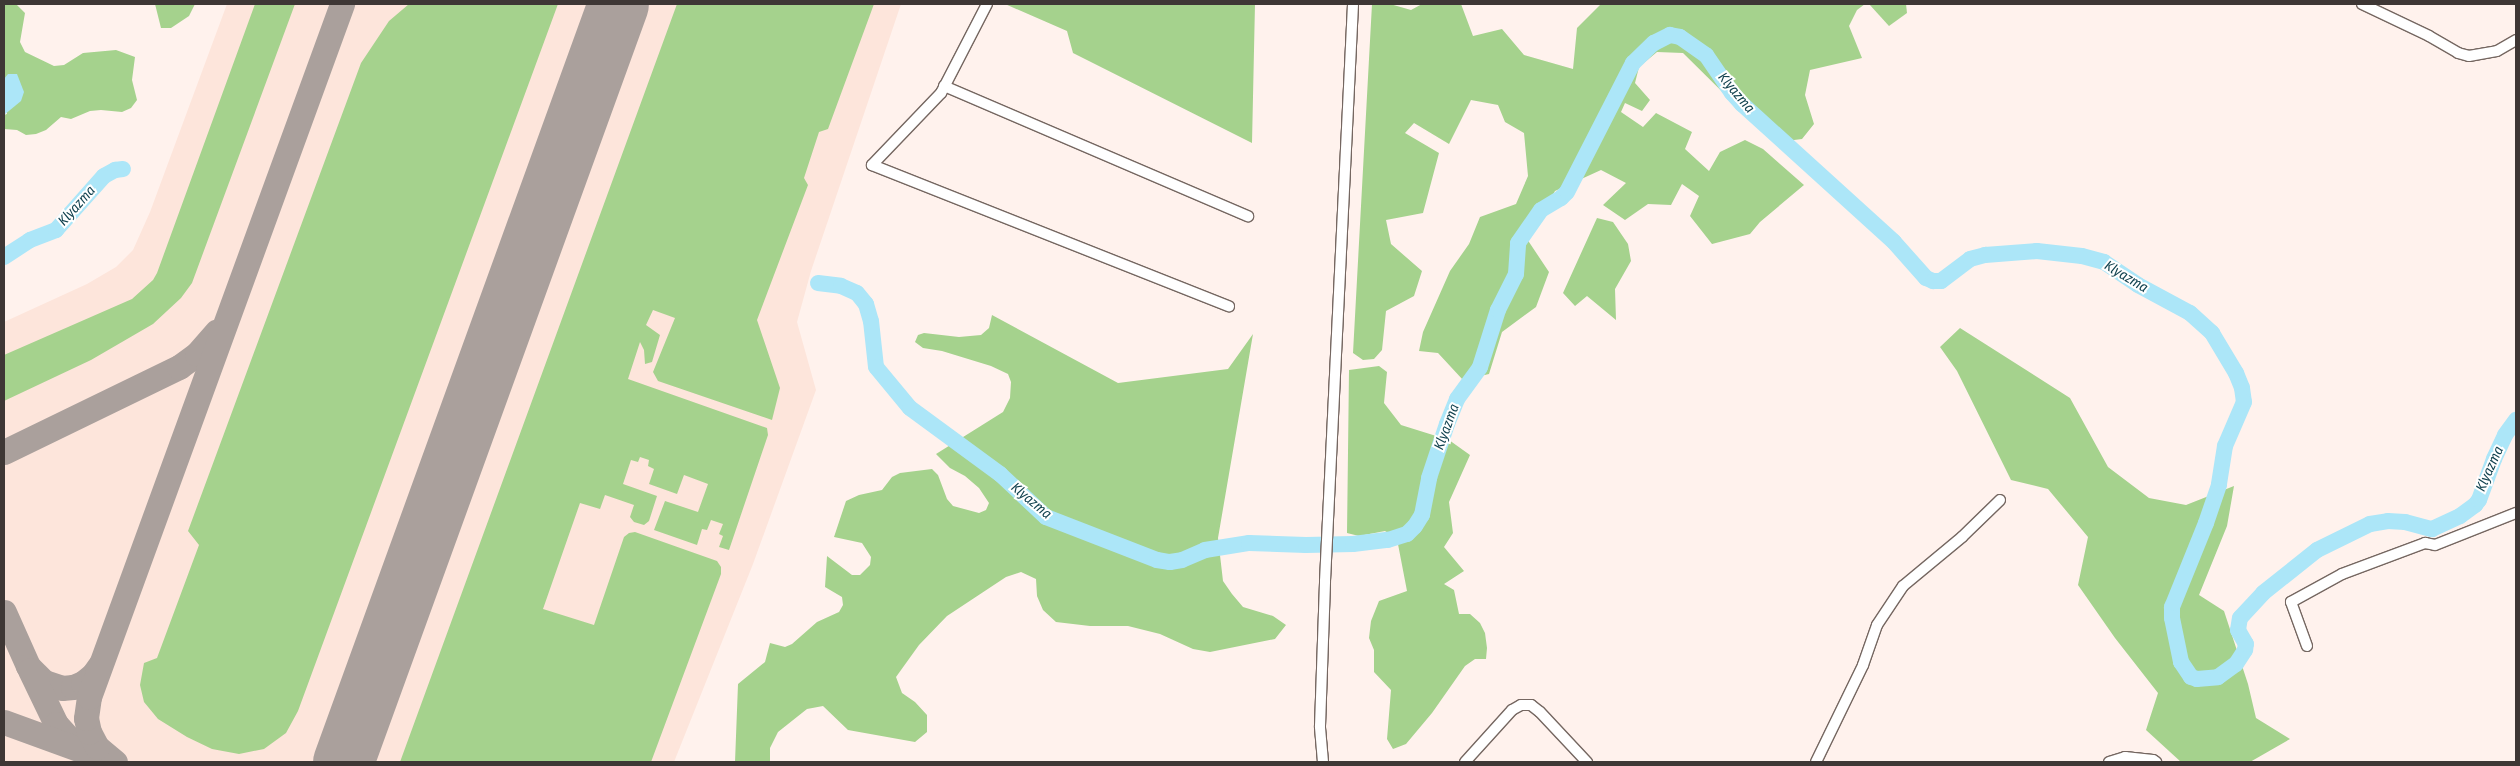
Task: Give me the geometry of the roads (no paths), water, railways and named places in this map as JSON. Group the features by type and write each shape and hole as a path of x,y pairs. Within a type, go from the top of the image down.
{"street":[{"path":"987,4 941,92 872,165 1229,306"},
{"path":"1323,762 1320,726 1325,581 1354,4"},
{"path":"2362,4 2429,36 2458,53 2470,56 2497,51 2516,40"},
{"path":"944,86 1248,216"},
{"path":"1816,762 1863,665 1877,625 1903,586 1962,537 2000,500"},
{"path":"2307,646 2291,602 2342,574 2425,543 2435,545 2516,513"},
{"path":"1465,762 1512,710 1522,705 1531,706 1540,712 1587,762"},
{"path":"2109,762 2125,757 2156,762"}],"water":[{"path":"8,74 17,74 24,92 21,101 4,115 4,79"}],"waterway":[{"name":"Klyazma","path":"818,283 841,286 857,293 866,304 871,321 876,367 910,408 1000,474 1046,517 1157,560 1170,562 1182,560 1205,550 1249,543 1353,544 1388,540 1407,534 1422,515 1429,478 1447,424 1457,399 1480,367 1498,310 1516,274 1518,243 1541,210 1561,198 1567,192 1633,63 1654,43 1670,35 1680,37 1706,55 1732,93 1742,104 1894,242 1926,278 1933,281 1941,281 1970,259 1985,255 2037,251 2082,256 2104,262 2138,285 2190,313 2212,333 2236,373 2242,388 2244,402 2225,446 2219,485 2206,523 2172,607 2172,618 2181,662 2191,677 2197,679 2218,677 2236,664 2245,650 2246,644 2238,630 2240,618 2263,593 2317,550 2370,524 2388,521 2405,522 2432,529 2460,516 2475,505 2479,500 2505,435 2516,420"},
{"name":"Klyazma","path":"4,257 30,240 56,230 104,176 115,170 123,169"}]}
